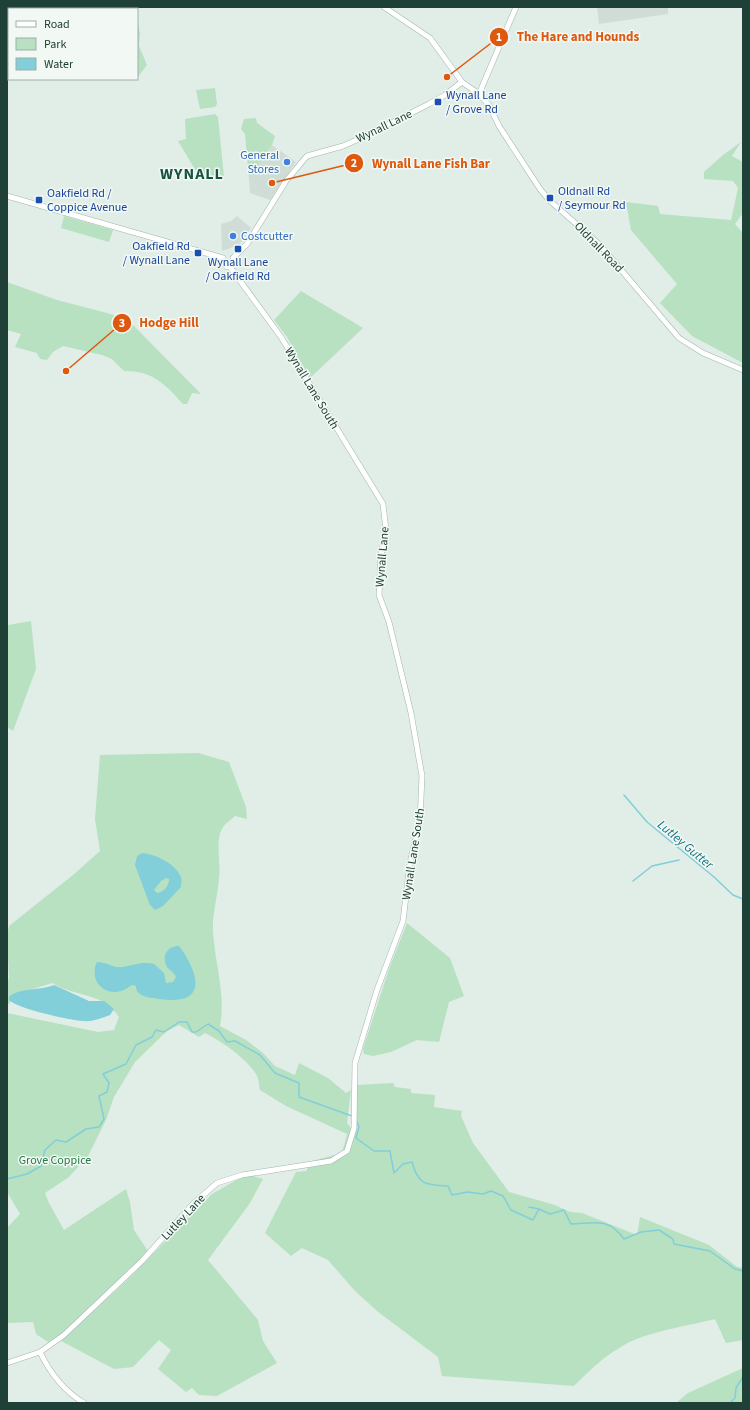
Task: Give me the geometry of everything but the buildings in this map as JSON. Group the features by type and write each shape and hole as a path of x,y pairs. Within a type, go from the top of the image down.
{"street":[{"name":"Oldnall Road","path":"384,7 430,38 462,82 479,94 490,105 499,126 540,189 554,204 600,245 675,334 703,353 743,370"},
{"path":"479,94 516,7"},
{"name":"Wynall Lane","path":"233,258 247,244 286,181 307,156 343,146 361,138 429,104 445,95 462,82"},
{"path":"7,196 223,258 228,255 233,258 234,262 230,267 224,266 222,260 223,258"},
{"name":"Wynall Lane South","path":"230,267 281,337 376,490 383,504 384,514"},
{"name":"Wynall Lane","path":"384,514 386,530 378,585 379,595 389,622"},
{"name":"Wynall Lane South","path":"357,1057 377,990 403,921 410,863 420,821 422,776 411,714 389,622"},
{"name":"Lutley Lane","path":"7,1363 40,1352 64,1335 142,1261 193,1204 217,1183 242,1175 316,1165 331,1161 344,1154 347,1151 354,1128 357,1057"},
{"path":"40,1352 46,1365 58,1381 73,1396 84,1403"}],"shaded area":[{"path":"597,7 668,7 668,14 599,24"},
{"path":"272,145 296,162 270,200 250,193 249,178"},
{"path":"237,216 251,228 239,245 222,251 221,224 231,221"}],"green space":[{"path":"81,7 134,8 82,8"},
{"path":"138,23 140,33 139,46 147,65 138,77"},
{"path":"215,88 217,104 215,107 200,109 196,90"},
{"path":"215,114 218,117 224,177 202,181 178,141 186,139 185,119"},
{"path":"256,118 257,123 275,136 272,145 249,178 245,134 241,129 244,119"},
{"path":"741,142 732,156 743,162 743,213 735,224 743,233 743,363 692,336 660,303 677,284 631,230 626,202 658,206 660,214 731,220 738,188 733,181 704,179 704,172 723,155"},
{"path":"64,216 113,230 109,242 61,228"},
{"path":"7,282 57,300 126,318 201,394 192,393 187,404 183,404 158,380 143,373 124,371 112,359 102,355 63,346 53,352 47,360 40,359 37,353 15,347 21,334 7,330"},
{"path":"301,291 363,328 310,378 287,337 274,320"},
{"path":"7,607 8,625 31,621 36,669 13,731 7,727"},
{"name":"Grove Coppice","path":"198,753 229,762 246,807 247,819 235,816 223,827 219,839 219,872 213,932 222,1003 220,1026 246,1040 263,1053 275,1066 295,1075 299,1063 328,1078 346,1093 351,1090 347,1123 355,1133 357,1085 393,1083 395,1087 411,1089 411,1093 435,1095 434,1107 462,1111 461,1116 473,1143 509,1192 555,1205 570,1212 582,1213 637,1235 640,1217 709,1245 737,1267 743,1268 743,1340 726,1343 715,1319 653,1333 630,1342 608,1355 574,1386 442,1376 438,1357 377,1311 355,1291 328,1260 302,1248 291,1256 265,1233 296,1172 306,1171 312,1161 342,1153 347,1134 286,1106 260,1090 258,1078 249,1065 235,1052 205,1033 199,1037 179,1025 167,1031 135,1062 114,1097 106,1120 88,1156 69,1177 45,1193 64,1230 126,1189 130,1202 134,1230 148,1251 64,1333 48,1342 36,1334 33,1322 7,1323 7,1228 20,1214 7,1192 7,1013 98,1032 114,1030 119,1017 104,1003 88,996 61,988 52,983 17,994 7,1006 7,980 9,979 7,935 9,926 73,875 100,851 95,819 100,755"},
{"path":"407,923 450,958 464,996 449,1002 439,1042 417,1040 391,1052 373,1056 364,1054 363,1049 389,969"},
{"path":"247,1174 263,1179 250,1203 208,1260 258,1320 263,1341 277,1363 217,1396 199,1395 192,1388 186,1392 158,1369 171,1350 159,1340 133,1367 114,1369 61,1341 125,1282 212,1194"},
{"path":"743,1368 743,1403 676,1403 688,1393"}],"water":[{"path":"142,853 158,857 174,867 181,877 181,887 163,906 155,910 150,905 135,865 137,856","holes":["166,878 169,879 164,890 157,893 154,890 161,881"]},
{"path":"175,946 179,946 186,956 195,976 193,992 186,997 176,1000 147,997 139,993 136,986 132,985 121,991 108,991 103,989 96,980 95,968 97,962 119,967 146,963 154,964 164,973 166,983 173,982 176,977 167,967 165,963 165,956 168,950"},
{"path":"54,985 89,1001 104,1001 114,1009 110,1015 83,1021 67,1019 33,1010 9,1000 9,997 24,990"}],"waterway":[{"name":"Lutley Gutter","path":"624,795 647,822 714,877 733,895 743,899"},
{"path":"633,881 652,866 679,860"},
{"path":"7,1179 27,1174 41,1166 45,1150 56,1140 66,1142 86,1129 99,1127 104,1119 99,1096 107,1092 109,1083 103,1074 126,1064 136,1045 152,1037 156,1030 164,1032 179,1022 187,1022 192,1032 196,1032 208,1024 219,1031 227,1042 235,1041 260,1055 275,1073 299,1083 299,1097 352,1116"},
{"path":"357,1122 359,1127 356,1138 374,1151 390,1151 394,1173 403,1164 412,1162 414,1170 424,1182 434,1185 448,1186 452,1195 467,1192 483,1194 491,1191 503,1196 511,1210 533,1220 539,1209 550,1214 564,1210 571,1224 607,1224 618,1232 624,1239 641,1232 659,1230 673,1239 674,1244 710,1251 735,1269 743,1271"},
{"path":"529,1207 539,1209"},
{"path":"730,1403 735,1398 736,1388 743,1377"}],"place":[{"name":"The Hare and Hounds","path":"447,77"},
{"name":"Wynall Lane / Grove Rd","path":"438,102"},
{"name":"General Stores","path":"287,162"},
{"name":"Wynall Lane Fish Bar","path":"272,183"},
{"name":"Oldnall Rd / Seymour Rd","path":"550,198"},
{"name":"Oakfield Rd / Coppice Avenue","path":"39,200"},
{"name":"Costcutter","path":"233,236"},
{"name":"Wynall Lane / Oakfield Rd","path":"238,249"},
{"name":"Oakfield Rd / Wynall Lane","path":"198,253"},
{"name":"Hodge Hill","path":"66,371"}],"district":[{"name":"WYNALL","path":"192,173"}]}
